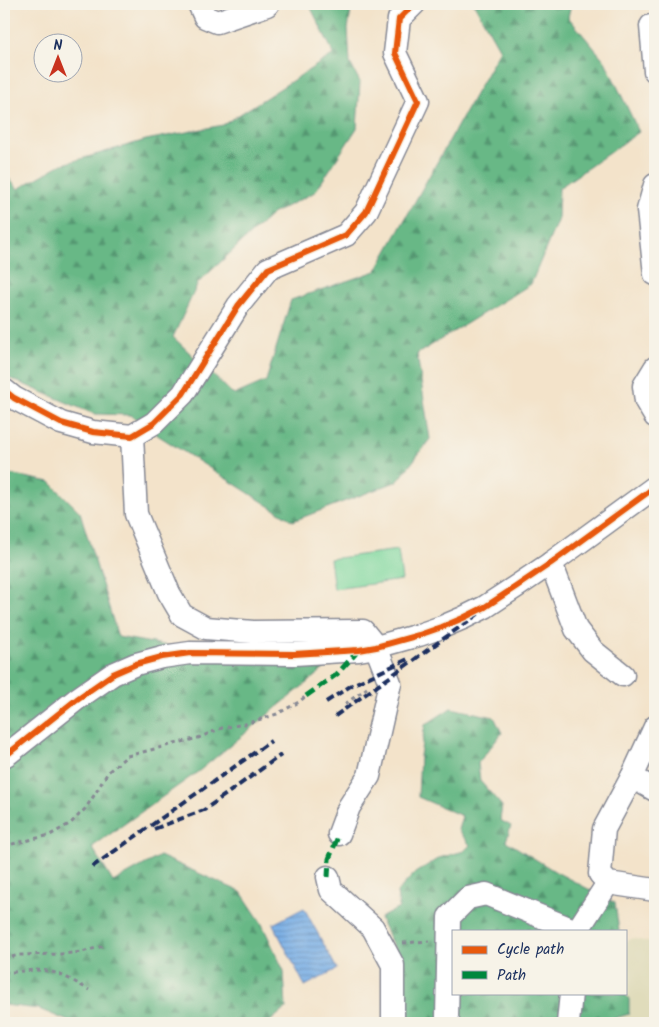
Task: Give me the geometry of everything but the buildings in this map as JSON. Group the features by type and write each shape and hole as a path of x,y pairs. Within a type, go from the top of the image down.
{"street":[{"path":"199,4 205,17 217,22 268,4"},
{"path":"4,390 14,398 61,423 93,432 132,436 154,423 183,394 238,306 268,269 346,235 366,212 418,101 395,52 399,19 414,4"},
{"path":"650,26 655,71"},
{"path":"655,185 648,210 655,274"},
{"path":"655,368 644,386 646,401 655,416"},
{"path":"132,436 136,514 169,593 182,615 206,628 253,632 363,630 376,647 390,683 369,776 349,807 339,834"},
{"path":"4,756 113,674 162,656 190,653 294,654 359,650 419,635 463,618 485,607 552,562 655,488"},
{"path":"552,562 576,629 593,651 623,675"},
{"path":"655,727 632,777 604,829 600,874 608,883 655,890"},
{"path":"632,777 655,790"},
{"path":"328,877 331,890 373,928 393,965 392,1023"},
{"path":"578,930 608,883"},
{"path":"449,1023 447,1019 449,917 468,898 486,894 575,930"},
{"path":"568,1023 571,994"}],"path":[{"path":"345,704 366,688"},
{"path":"4,846 50,835 71,823 95,794 108,772 127,756 198,738 222,728 245,724 277,714 306,696"},
{"path":"382,945 449,940"},
{"path":"4,958 19,955 82,952 103,946"},
{"path":"4,972 37,970 51,972 68,978 89,990"}],"shaded area":[{"path":"632,938 655,944 655,1023 612,1023 618,994 626,994 626,941"}],"green space":[{"path":"309,4 352,4 348,29 350,63 360,82 357,128 315,192 272,214 198,283 173,337 234,395 266,381 291,300 376,271 500,50 474,4 571,4 568,17 605,61 639,132 559,188 558,219 531,284 417,354 430,439 398,481 293,521 159,436 131,415 94,414 4,376 4,173 18,189 60,165 146,140 223,125 334,54"},
{"path":"4,473 50,482 80,512 118,637 243,659 331,663 199,771 92,847 113,882 160,856 241,892 261,922 284,971 286,1008 268,1023 73,1023 39,1009 4,1005"},
{"path":"398,550 402,580 334,589 330,559"},
{"path":"451,708 494,717 502,733 478,763 480,781 502,806 500,820 511,826 506,841 556,872 615,903 619,930 452,930 452,994 625,994 629,999 629,1014 615,1018 615,1023 399,1023 399,958 380,918 399,908 397,892 415,873 439,858 464,851 470,845 458,830 462,816 418,797 420,756 425,725"}],"water":[{"path":"304,908 337,969 305,986 273,924"}],"railway":[{"path":"335,716 655,488"},
{"path":"326,702 352,685 408,659"},
{"path":"92,867 271,741"},
{"path":"154,829 204,810 281,755"}],"marked path":[{"path":"306,696 337,674 359,650"},
{"path":"328,877 329,859 339,834"}],"cycle path":[{"path":"4,390 14,398 61,423 93,432 132,436 154,423 183,394 238,306 268,269 346,235 366,212 418,101 395,53 399,19 414,4"},
{"path":"4,756 77,699 113,674 136,664 162,657 190,653 294,654 359,650 376,647 442,627 485,607 517,586 655,487"}]}
